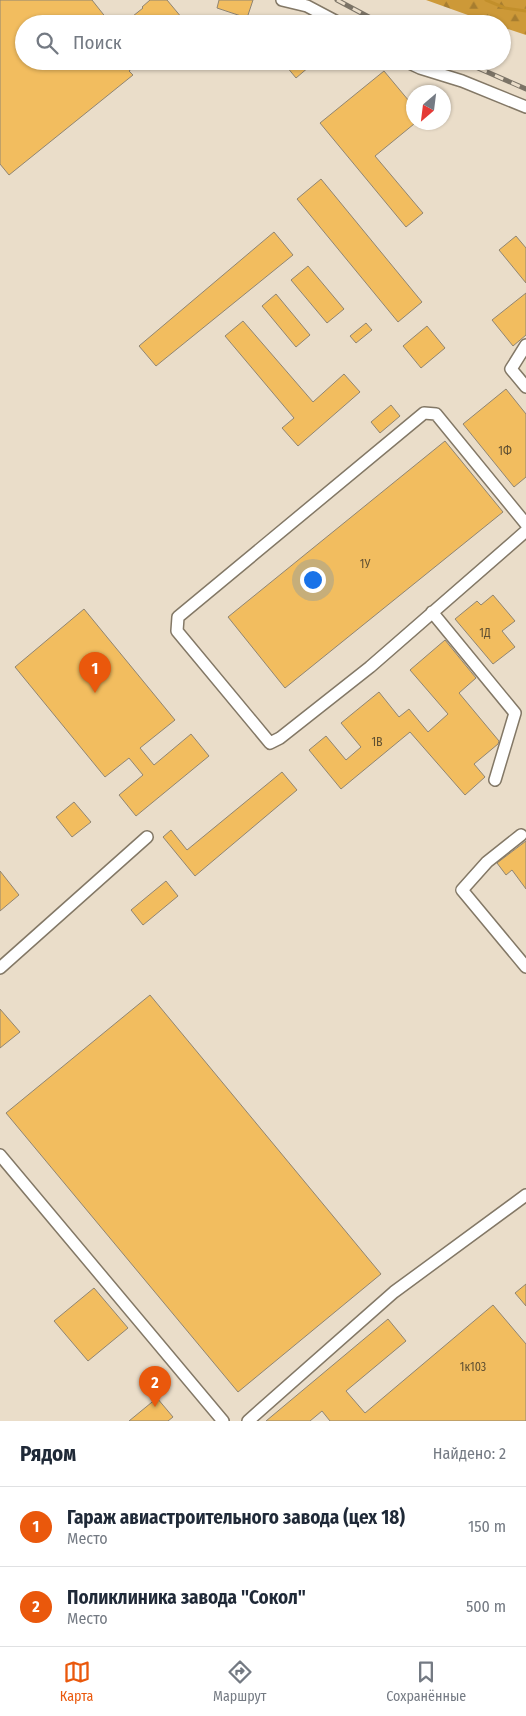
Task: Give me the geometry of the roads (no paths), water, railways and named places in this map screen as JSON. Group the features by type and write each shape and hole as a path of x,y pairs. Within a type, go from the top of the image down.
{"lane":[{"path":"282,0 307,6 324,15"},
{"path":"426,70 462,81 526,107"},
{"path":"526,345 511,369 526,387"},
{"path":"526,524 436,414 424,413 178,617 177,631 270,743 280,738 354,679 526,531"},
{"path":"432,612 515,713 495,780"},
{"path":"521,835 487,862 462,890 526,967"},
{"path":"0,968 147,837"},
{"path":"0,1155 224,1421"},
{"path":"248,1421 394,1292 526,1195"}],"waterway":[{"path":"486,0 505,8 526,11"}],"railway":[{"path":"337,0 365,15"},
{"path":"483,70 526,89"}],"place":[{"name":"Гараж авиастроительного завода (цех 18)","path":"95,693"},
{"name":"Поликлиника завода \"Сокол\"","path":"155,1407"}]}
